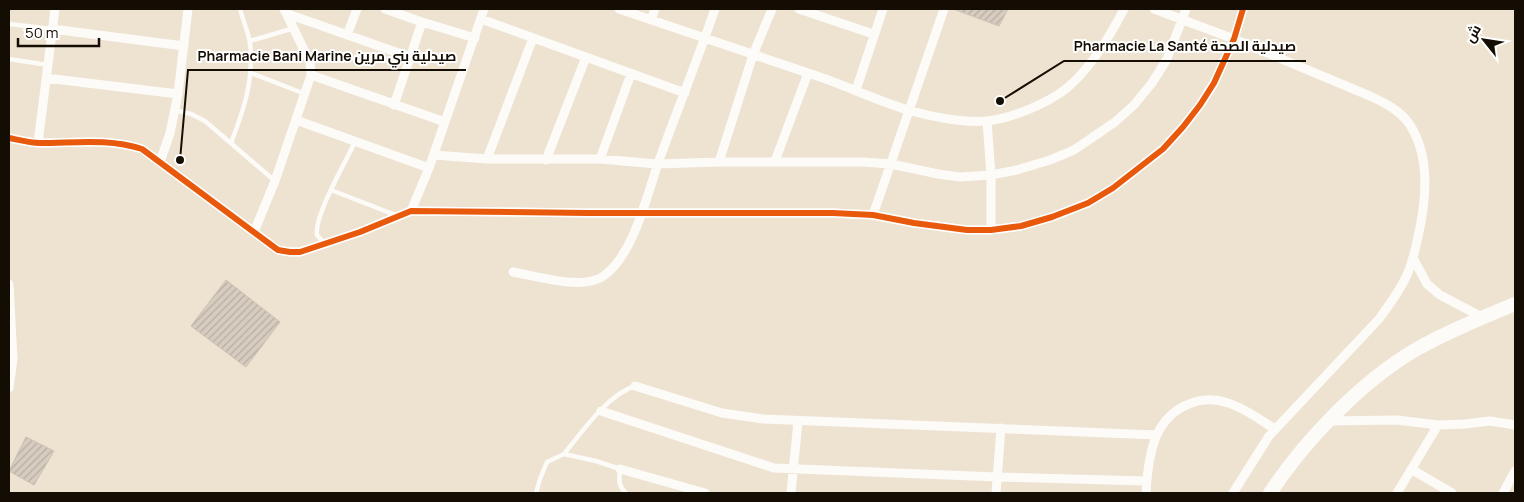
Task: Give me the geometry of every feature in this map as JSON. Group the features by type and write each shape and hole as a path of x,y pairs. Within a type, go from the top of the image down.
{"main road":[{"path":"1270,493 1305,447 1328,421 1367,386 1414,351 1515,304"}],"street":[{"path":"38,143 54,9"},
{"path":"160,162 170,133 175,110 191,9"},
{"path":"347,35 357,9"},
{"path":"385,9 475,38"},
{"path":"411,211 446,122 484,9"},
{"path":"619,9 706,37 856,90 909,111 949,119 987,120 1040,105 1067,88 1092,61 1111,36 1124,9"},
{"path":"652,20 655,9"},
{"path":"512,272 559,281 585,282 602,277 618,261 643,212 657,164 715,9"},
{"path":"719,162 754,55 772,9"},
{"path":"800,9 873,34"},
{"path":"856,90 873,34 883,9"},
{"path":"874,215 944,9"},
{"path":"1154,9 1387,104 1409,124 1416,138 1422,158 1425,195 1422,218 1407,276 1379,319 1275,429 1233,493"},
{"path":"434,155 487,159 600,159 657,164 775,161 891,164 952,176 991,175 1050,160 1074,150 1115,122 1134,105 1152,83 1167,58 1186,9"},
{"path":"9,138 38,143 100,141 125,144 142,149 278,250 290,252 300,252 325,244 411,211 833,213 874,215 938,227 991,230 1021,226 1052,217 1088,203 1138,170 1163,148 1200,105 1214,83 1234,40 1243,9"},
{"path":"286,12 410,57"},
{"path":"254,232 275,181 311,75 310,62 286,12"},
{"path":"481,20 685,93"},
{"path":"394,105 422,22"},
{"path":"52,29 184,46"},
{"path":"487,159 533,38"},
{"path":"546,160 586,58"},
{"path":"775,161 808,73"},
{"path":"600,159 631,74"},
{"path":"311,75 446,122"},
{"path":"46,78 178,94"},
{"path":"296,120 429,168"},
{"path":"987,120 991,175 991,230"},
{"path":"1413,258 1427,284 1440,295 1482,318"},
{"path":"9,284 13,359 9,388"},
{"path":"635,386 722,413 763,419 1157,435"},
{"path":"1146,493 1151,456 1157,435 1170,415 1182,407 1203,400 1220,400 1231,404 1275,429"},
{"path":"601,411 774,468 1147,481"},
{"path":"1328,421 1397,420 1438,425 1490,421 1506,422 1515,425"},
{"path":"792,493 798,421"},
{"path":"1397,493 1438,425"},
{"path":"996,493 1001,428"},
{"path":"620,469 705,493"},
{"path":"1411,469 1452,493"},
{"path":"1503,493 1515,471"}],"lane":[{"path":"231,143 246,103 251,73 250,42 240,9"},
{"path":"9,24 52,29"},
{"path":"250,42 294,28"},
{"path":"9,58 48,65"},
{"path":"251,73 305,94"},
{"path":"175,110 191,114 205,121 275,181"},
{"path":"325,244 317,231 324,205 355,142"},
{"path":"331,190 399,216"},
{"path":"536,493 547,462 564,454 601,411 625,390 635,386"},
{"path":"564,454 596,461 620,469 619,482 626,493"}],"building":[{"path":"956,9 1008,9 999,26"},
{"path":"226,280 280,322 246,367 191,326"},
{"path":"26,437 54,451 34,485 9,471"}],"cycle path":[{"path":"9,138 36,143 117,143 142,149 278,250 290,252 300,252 360,232 411,211 833,213 873,215 967,230 991,230 1021,226 1052,217 1088,203 1113,188 1163,149 1183,127 1214,83 1234,39 1243,9"}],"place":[{"name":"Pharmacie La Santé صيدلية الصحة","path":"1000,101"},
{"name":"Pharmacie Bani Marine صيدلية بني مرين","path":"180,160"}]}
